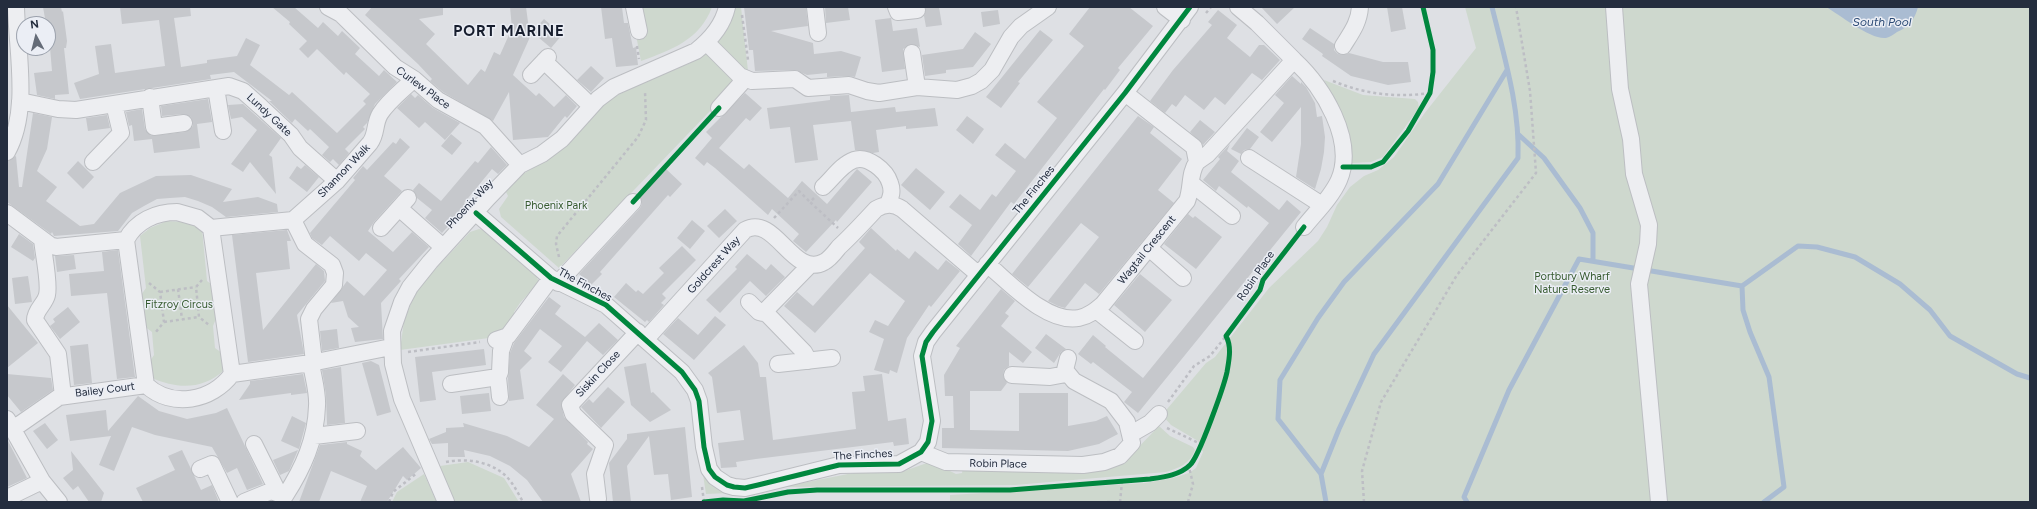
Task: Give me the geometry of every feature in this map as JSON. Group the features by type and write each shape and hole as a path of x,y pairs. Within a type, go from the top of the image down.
{"street":[{"name":"Curlew Place","path":"328,7 341,14 390,64 414,79 443,103 481,123 520,165"},
{"path":"634,7 639,32"},
{"name":"Phoenix Way","path":"446,502 402,399 392,364 392,331 402,302 410,287 443,247 520,165 552,147 591,106 614,87 690,54 707,43 723,21 727,7"},
{"path":"815,7 818,33"},
{"path":"896,7 898,12 917,10"},
{"path":"707,43 746,80 764,82 795,79 808,88 849,85 879,93 917,88 957,90 972,86 981,81 992,70 1011,37 1021,26 1048,7"},
{"path":"1165,7 1186,13"},
{"path":"1343,46 1360,17 1360,7"},
{"path":"1614,7 1620,89 1630,133 1634,174 1645,207 1649,225 1640,276 1640,293 1659,502"},
{"path":"1241,8 1308,73 1325,97 1333,113 1342,146 1343,168 1338,181 1304,227"},
{"path":"7,152 16,132 20,101 13,13"},
{"name":"The Finches","path":"476,213 559,278 606,305 682,372 695,390 700,402 704,447 709,469 715,477 727,485 745,488 839,465 899,464 921,452 928,442 932,421 923,373 923,349 933,332 1125,93 1186,13"},
{"path":"912,53 917,88"},
{"path":"531,75 546,59 591,106"},
{"path":"1125,93 1194,147 1197,162 1206,155 1294,60"},
{"name":"Shannon Walk","path":"293,220 337,181 375,137 376,125 381,112 414,79"},
{"path":"719,108 746,80"},
{"name":"Lundy Gate","path":"20,101 58,109 76,110 150,97 229,86 243,91 291,135 305,152 337,181"},
{"path":"216,88 223,131"},
{"path":"150,97 154,127 184,123"},
{"path":"93,162 121,133 114,104"},
{"path":"1249,158 1322,204"},
{"path":"824,187 848,162 856,159 865,159 888,176 892,192 888,204"},
{"name":"Wagtail Crescent","path":"983,269 1060,318 1080,318 1096,310 1103,304 1187,201 1192,184 1192,169 1197,162"},
{"path":"1192,184 1232,216"},
{"path":"500,397 498,377 500,372 500,339 633,202"},
{"path":"381,228 403,203 443,247"},
{"path":"763,313 810,265 825,261 876,209 888,204 896,205 902,209 983,269"},
{"path":"7,213 52,246 63,247 126,240 140,223 162,213 177,212 191,215 205,221 211,228 232,374"},
{"path":"211,228 293,220 305,244 332,265 336,273 334,285 314,309 309,318 312,363 318,405 314,436 306,459 284,497"},
{"name":"Goldcrest Way","path":"642,336 745,230 755,227 764,228"},
{"path":"764,228 801,260 810,265"},
{"name":"Bailey Court","path":"42,239 48,293 45,301 36,314 35,320 58,354 63,396"},
{"path":"126,240 146,385 154,391 166,396 180,399 194,399 216,390 232,374 392,351"},
{"path":"1149,248 1183,278"},
{"path":"748,302 759,312 767,314 804,352 809,360"},
{"path":"1096,310 1135,341"},
{"name":"Siskin Close","path":"598,499 595,474 605,445 572,414 570,405 642,336"},
{"path":"778,364 832,358"},
{"path":"1068,358 1065,367 1066,374 1074,381 1111,402 1127,422 1131,434 1157,416"},
{"path":"1012,375 1050,377 1066,374"},
{"path":"451,384 498,377"},
{"name":"Bailey Court","path":"10,424 63,396 146,385"},
{"path":"10,424 42,481 59,502"},
{"path":"314,436 357,431"},
{"name":"Robin Place","path":"921,452 946,462 1084,465 1104,462 1120,456 1132,443 1131,434"},
{"path":"254,444 284,497"},
{"path":"200,469 212,464 230,502"},
{"path":"7,498 42,481"},
{"path":"244,502 270,491 284,497"}],"path":[{"path":"741,7 749,74 746,80"},
{"path":"1364,502 1362,471 1381,402 1457,275 1536,173 1530,91 1516,7"},
{"path":"559,278 563,267 556,244 558,236 627,151 643,128 647,111 634,32 639,32"},
{"path":"1308,73 1350,88 1370,93 1394,96 1430,93"},
{"path":"1426,99 1430,93 1431,86"},
{"path":"810,202 824,187"},
{"path":"764,228 799,191 849,237"},
{"path":"132,286 149,283 160,292 164,322"},
{"path":"160,292 196,287"},
{"path":"178,289 182,319"},
{"path":"139,336 154,334 164,322 199,317"},
{"path":"1201,444 1160,424 1157,416 1194,366 1212,354 1230,330"},
{"path":"1226,336 1229,342"},
{"path":"392,351 500,339"},
{"path":"1198,451 1204,438"},
{"path":"389,502 393,492 414,474 431,466 459,460 484,464 506,476 523,502"},
{"path":"1181,471 1190,465 1193,484 1188,502"},
{"path":"1114,482 1129,481"},
{"path":"1120,502 1122,482"},
{"path":"704,502 711,501"}],"green space":[{"path":"640,7 712,7 707,18 692,36 663,53 641,61 636,35"},
{"path":"735,7 741,7 748,71 745,72 717,45"},
{"name":"Portbury Wharf Nature Reserve","path":"1465,7 2030,7 2030,502 950,502 950,495 1145,483 1173,478 1189,473 1196,468 1203,452 1198,441 1171,425 1162,415 1206,363 1215,357 1269,288 1318,241 1327,227 1337,205 1350,187 1364,176 1378,170 1394,157 1424,114 1476,48"},
{"name":"Phoenix Park","path":"707,52 736,84 559,268 501,217 499,209 508,196 506,192 521,175 552,157 609,100 638,84 688,64"},
{"path":"1324,80 1363,95 1415,99 1418,102 1419,108 1383,157 1371,162 1352,163 1349,139 1344,120"},
{"name":"Fitzroy Circus","path":"167,221 184,222 202,229 207,281 214,286 217,316 213,326 215,348 222,353 224,370 216,377 190,386 180,386 161,382 152,378 150,361 154,355 152,332 144,326 141,295 146,288 140,236 150,228"},
{"path":"479,229 485,230 535,273 539,282 520,303 514,312 514,317 496,337 400,350 404,321 417,289 470,232"},
{"path":"1159,426 1170,436 1193,447 1195,450 1187,462 1180,467 1166,472 1015,485 782,487 858,472 904,471 927,463 936,464 956,474 962,473 963,468 1126,460"},
{"path":"468,462 504,478 519,502 454,502 440,466"},
{"path":"702,468 729,493 706,494"},
{"path":"424,474 437,502 392,502 397,492"}],"water":[{"name":"South Pool","path":"1826,7 1918,7 1913,19 1908,25 1886,38 1880,38 1864,31"}],"building":[{"path":"43,7 61,7 62,12 63,11 67,41 66,48 64,48 69,94 55,95 55,99 37,95 34,73 52,71 51,56 56,56 56,16 45,16"},
{"path":"120,7 190,7 191,16 174,18 181,67 207,63 207,60 237,56 246,38 260,45 250,65 289,95 292,92 337,133 366,104 363,101 370,94 346,72 344,75 317,49 308,58 299,49 307,41 289,24 290,22 272,7 294,7 318,28 323,22 338,36 342,31 360,48 355,54 379,76 384,70 397,82 375,104 367,123 363,127 365,129 345,149 349,153 339,165 333,159 330,162 322,155 329,147 310,129 308,131 295,119 292,123 269,101 272,101 234,72 210,75 211,79 80,99 74,83 99,74 95,46 111,44 115,73 165,66 159,20 122,24"},
{"path":"372,7 443,7 443,15 419,19 435,34 426,44 468,85 481,69 485,72 494,52 500,55 512,28 510,7 526,7 530,37 513,75 536,96 539,93 554,107 566,95 577,106 567,118 565,116 548,137 513,140 509,92 493,121 443,92 430,81 432,79 418,64 365,15"},
{"path":"601,7 622,7 624,23 628,23 633,48 636,47 638,65 616,67 612,38 605,39"},
{"path":"744,7 806,7 808,26 771,31 813,43 814,54 841,51 861,57 855,77 827,77 827,73 807,75 795,70 755,71 753,50 749,50"},
{"path":"825,7 848,7 850,20 826,23"},
{"path":"926,7 939,7 942,25 926,27 924,16"},
{"path":"1090,7 1129,7 1153,26 1118,68 1120,70 1105,90 1104,89 1014,204 1011,202 971,256 958,244 972,225 949,207 960,194 980,210 992,194 996,197 1016,171 995,155 1005,143 1025,159 1057,118 1037,102 1084,46 1069,34"},
{"path":"1261,7 1295,7 1277,24"},
{"path":"1387,7 1402,7 1406,29 1391,32"},
{"path":"998,10 1000,24 983,27 981,12"},
{"path":"1218,10 1237,25 1227,38 1250,57 1259,45 1264,45 1280,60 1262,80 1252,73 1225,105 1215,97 1204,110 1185,95 1176,107 1172,104 1165,113 1150,101 1173,70 1212,25 1208,22"},
{"path":"891,18 893,31 917,28 920,47 911,44 903,49 905,69 882,72 875,20"},
{"path":"544,19 562,35 551,48 532,32"},
{"path":"1310,28 1334,44 1334,50 1338,54 1343,55 1349,53 1383,62 1408,62 1411,82 1388,85 1351,76 1322,56 1323,54 1302,39"},
{"path":"1040,30 1053,40 1018,82 1020,83 1001,108 986,97"},
{"path":"975,32 991,44 973,67 946,70 946,73 925,76 922,55 963,49"},
{"path":"591,66 604,78 591,92 577,80"},
{"path":"1292,76 1306,87 1315,103 1317,117 1322,116 1325,137 1324,152 1315,189 1296,177 1301,144 1301,107 1272,142 1260,132 1284,103 1275,95"},
{"path":"745,93 762,108 750,121 746,118 719,148 744,169 749,164 788,198 802,181 827,204 857,169 872,182 837,222 836,220 806,252 793,241 799,234 772,209 768,215 715,168 707,162 704,166 695,158 712,138 706,132"},
{"path":"411,94 415,98 418,95 433,108 460,123 445,140 425,122 419,128 397,108"},
{"path":"849,95 851,112 895,107 896,112 935,108 938,126 906,129 906,126 876,130 879,152 873,153 855,150 851,121 813,125 818,160 795,163 790,127 770,129 767,108 830,100 830,96"},
{"path":"208,99 212,122 197,124 200,148 154,153 152,139 134,141 132,125 129,126 126,112 142,109 145,129 151,136 185,132 193,126 191,117 183,114 162,116 161,106"},
{"path":"243,104 281,138 269,155 272,157 276,194 250,162 243,172 231,164 257,130 242,117 231,119 228,105"},
{"path":"33,113 52,117 47,149 37,171 57,187 46,201 80,226 94,224 120,193 156,176 191,175 232,189 223,202 258,197 277,204 278,212 226,217 212,207 185,197 157,199 132,213 118,231 54,236 52,232 51,234 7,202 7,161 16,156 19,187 22,187"},
{"path":"107,115 110,128 88,131 86,118"},
{"path":"967,116 984,129 973,144 956,130"},
{"path":"1138,116 1154,127 1150,133 1182,159 1158,190 1174,203 1099,294 1085,283 1065,308 1058,306 1048,301 1099,237 1081,223 1028,287 1012,274"},
{"path":"1200,120 1215,132 1203,145 1190,132"},
{"path":"1247,128 1259,137 1250,149 1244,150 1241,154 1231,149"},
{"path":"451,134 462,143 452,155 441,146"},
{"path":"400,138 410,147 384,176 402,191 374,222 368,231 393,252 412,232 429,247 399,279 401,281 381,303 383,339 355,342 351,328 359,327 348,317 343,301 331,303 347,281 364,296 387,270 366,253 359,261 330,236 322,245 312,238 310,233 355,180 353,178 363,166 367,170 393,142 396,144"},
{"path":"1230,144 1227,151 1239,161 1231,172 1279,210 1287,200 1301,212 1138,413 1124,402 1132,392 1093,362 1091,364 1078,354 1093,335 1106,346 1105,347 1143,378 1269,223 1219,186 1216,191 1203,180 1220,159 1218,157"},
{"path":"491,147 507,165 498,174 492,169 464,203 467,206 442,233 425,218 432,210 417,198 413,190 419,183 441,201 475,161 478,163"},
{"path":"78,161 94,177 83,189 67,173"},
{"path":"305,165 319,177 307,192 289,178 297,166 301,169"},
{"path":"916,168 945,192 930,210 901,185"},
{"path":"666,169 682,184 670,197 668,195 600,272 602,274 591,285 579,274 640,208 642,204 640,196"},
{"path":"725,209 737,221 719,238 707,226"},
{"path":"1188,214 1193,218 1195,216 1222,237 1196,269 1164,244"},
{"path":"692,220 705,231 690,249 677,238"},
{"path":"871,228 896,251 897,249 909,259 915,251 938,270 946,260 960,271 931,307 929,305 907,338 897,373 890,370 889,374 874,370 884,339 869,332 875,320 888,326 905,301 870,273 815,333 784,306 797,292 813,306 865,248 859,242"},
{"path":"287,230 291,241 287,241 290,269 256,273 263,330 316,264 324,271 325,281 297,315 304,354 248,362 232,235"},
{"path":"19,234 33,244 35,258 33,261 11,247"},
{"path":"682,246 696,260 662,294 666,298 661,303 664,305 649,322 647,320 645,322 614,297 626,283 636,292 638,290 643,294 664,273 659,268"},
{"path":"118,250 135,377 117,379 107,293 71,296 69,274 104,271 102,252"},
{"path":"747,254 766,270 771,264 785,277 766,296 750,281 720,313 706,300 737,269 735,267"},
{"path":"74,255 76,269 57,272 55,256"},
{"path":"1140,274 1172,300 1145,332 1114,305"},
{"path":"28,276 32,302 15,304 12,278"},
{"path":"1001,289 1015,301 1005,313 1009,316 1001,326 1032,352 1023,363 1009,352 1009,366 1004,370 1003,375 1007,383 1001,391 970,391 970,430 1019,431 1019,393 1068,393 1068,426 1096,421 1107,416 1118,434 1099,444 1068,451 942,448 942,428 954,428 953,396 945,396 944,375 960,348 956,346"},
{"path":"549,297 561,306 555,314 585,337 599,323 618,340 603,355 587,341 561,372 548,362 562,346 540,329 524,351 532,358 520,370 524,399 509,401 508,378 510,353 514,343"},
{"path":"7,305 38,343 7,368"},
{"path":"68,307 80,322 60,339 50,326 55,322 53,319"},
{"path":"715,316 726,325 694,360 663,334 678,318 698,335"},
{"path":"337,329 339,348 322,351 320,331"},
{"path":"1046,334 1066,349 1061,352 1054,363 1035,348"},
{"path":"88,344 92,383 74,385 70,346"},
{"path":"744,345 758,363 760,377 766,377 773,440 856,429 852,392 865,391 863,376 882,374 888,421 906,418 909,444 894,446 893,442 756,459 736,462 737,467 721,468 718,443 744,440 740,410 717,413 712,377 708,373"},
{"path":"484,349 486,365 432,372 436,400 420,402 415,357"},
{"path":"371,361 379,365 391,412 377,416 362,363"},
{"path":"646,363 651,393 653,392 671,410 650,422 631,405 624,367"},
{"path":"341,367 345,423 327,425 326,395 322,370"},
{"path":"7,374 51,378 53,390 21,412 7,395"},
{"path":"303,374 307,393 291,395 291,393 239,400 250,384 250,381"},
{"path":"563,374 575,385 561,403 564,417 593,449 571,474 581,502 543,502 527,480 510,466 490,456 464,450 465,457 448,457 448,443 432,444 429,439 446,432 446,428 464,427 463,423 507,436 529,447 554,419 536,405"},
{"path":"608,387 625,402 601,428 581,407 589,399 593,403"},
{"path":"489,393 491,411 462,414 460,396"},
{"path":"138,396 159,411 187,419 216,413 227,408 263,484 247,490 237,468 227,473 212,447 155,435 132,427 114,471 99,465 111,436 70,441 66,415 106,410 108,431"},
{"path":"292,416 306,423 299,449 281,441"},
{"path":"45,423 58,440 47,449 33,431"},
{"path":"685,427 692,497 671,500 668,474 654,475 649,436 627,466 631,502 613,502 609,463 627,439 627,434"},
{"path":"7,439 27,478 7,487"},
{"path":"347,442 347,444 362,451 360,456 376,470 403,447 421,468 407,480 403,476 387,502 360,502 367,486 331,471 319,502 299,502 320,445"},
{"path":"182,450 201,490 212,485 219,502 143,502 136,488 175,470 168,456"},
{"path":"298,450 289,471 280,475 273,460"},
{"path":"71,451 104,493 101,502 89,502 78,486 73,490 63,478 73,470"}],"waterway":[{"path":"1321,474 1339,429 1374,354 1518,158 1518,139 1514,101 1492,7"},
{"path":"1326,502 1321,474 1278,419 1280,380 1318,318 1344,282 1438,184 1507,70"},
{"path":"1519,135 1544,158 1580,208 1593,233 1593,261"},
{"path":"1742,286 1798,246 1817,247 1855,257 1900,284 1930,310 1950,336 2017,374 2030,378"},
{"path":"1467,502 1464,497 1509,390 1579,259 1742,286 1743,310 1750,332 1769,377 1784,487 1764,502"}],"cycle path":[{"path":"476,213 551,278 606,305 682,372 695,390 699,401 704,447 709,469 715,477 727,485 745,488 839,465 899,464 921,452 928,442 932,421 922,356 926,342 1125,93 1190,7"},
{"path":"1343,167 1371,167 1383,162 1408,131 1430,93 1433,72 1433,50 1423,7"},
{"path":"633,202 719,108"},
{"path":"704,502 723,500 744,501 788,492 817,490 1010,490 1150,479 1172,475 1182,471 1190,465 1199,449 1211,421 1221,391 1227,372 1229,358 1229,345 1226,336 1260,290 1263,280 1304,227"}],"district":[{"name":"PORT MARINE","path":"509,32"}]}
